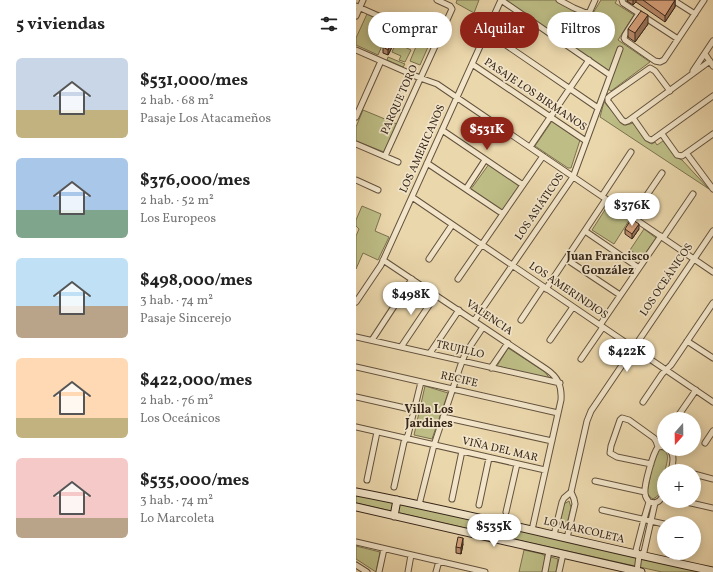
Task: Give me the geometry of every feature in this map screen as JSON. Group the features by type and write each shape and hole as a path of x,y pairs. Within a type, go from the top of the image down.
{"main road":[{"name":"LO MARCOLETA","path":"356,492 713,571"},
{"path":"394,516 397,500"},
{"path":"356,507 639,571"}],"street":[{"path":"356,16 358,6 363,0"},
{"name":"PARQUE TORO","path":"437,0 452,7 450,12"},
{"path":"501,0 610,75"},
{"name":"LOS AMERICANOS","path":"496,12 501,0"},
{"path":"559,0 586,13 590,11 595,0"},
{"path":"622,0 623,3 678,39"},
{"path":"674,0 695,14"},
{"path":"639,14 624,38 626,41 655,61 660,62 663,61 704,0"},
{"path":"358,6 371,12"},
{"path":"691,75 713,41"},
{"name":"PARQUE TORO","path":"385,156 434,48"},
{"name":"LOS AMERICANOS","path":"356,302 379,269 480,48"},
{"path":"510,48 598,108"},
{"name":"LOS ASIÁTICOS","path":"474,321 573,177 620,49"},
{"path":"356,50 437,84 713,272"},
{"path":"670,91 655,70 650,68 608,99 609,103 622,120 627,122 670,91 691,75 711,63 705,54"},
{"path":"530,147 589,60"},
{"path":"356,117 381,61"},
{"name":"PASAJE LOS BIRMANOS","path":"472,64 586,141"},
{"path":"633,118 649,139 654,140 713,96"},
{"path":"442,130 523,185"},
{"path":"662,134 677,155 682,156 687,154 713,134"},
{"path":"356,144 398,162"},
{"path":"521,320 585,231 631,152"},
{"path":"687,154 713,189"},
{"path":"458,279 543,156"},
{"path":"466,189 485,160"},
{"path":"427,163 503,214"},
{"path":"632,217 662,173"},
{"path":"356,180 378,190"},
{"path":"581,359 620,295 693,194"},
{"name":"LOS AMERINDIOS","path":"412,197 713,402"},
{"path":"429,259 452,225"},
{"name":"LOS OCEÁNICOS","path":"567,538 575,504 571,492 589,415 713,230"},
{"path":"585,231 639,268"},
{"path":"566,259 620,295"},
{"name":"VALENCIA","path":"383,260 550,372 560,383"},
{"path":"372,340 412,279"},
{"path":"401,347 436,295"},
{"path":"643,402 662,374 671,365 713,303"},
{"path":"550,340 572,307"},
{"path":"430,354 458,310"},
{"path":"707,311 713,315"},
{"path":"419,505 434,445 462,361 484,327"},
{"name":"TRUJILLO","path":"356,337 560,383"},
{"path":"687,340 713,358"},
{"path":"491,368 508,343"},
{"name":"RECIFE","path":"356,367 558,413"},
{"path":"394,487 420,382"},
{"path":"532,530 558,413 561,395 560,383"},
{"path":"681,412 696,390"},
{"path":"356,397 414,410"},
{"path":"443,417 552,441"},
{"path":"651,464 617,457 610,453 618,423 622,418 629,420 654,438 657,442"},
{"name":"VIÑA DEL MAR","path":"356,427 545,470"},
{"path":"705,443 713,431"},
{"path":"367,480 377,432"},
{"path":"639,571 640,556 636,550 649,502 645,492 654,453 657,450"},
{"path":"452,499 462,451"},
{"path":"479,505 489,458"},
{"path":"506,512 517,464"},
{"path":"701,476 713,479"},
{"path":"595,481 645,492"},
{"name":"LOS OCEÁNICOS","path":"554,535 562,502 565,496 571,492"},
{"path":"640,556 644,552 655,503 649,502"},
{"path":"701,505 713,508"},
{"path":"602,510 657,522"},
{"path":"356,542 439,561 466,570 485,572"},
{"path":"379,572 384,549"},
{"path":"545,572 549,551"},
{"path":"559,572 563,554"},
{"path":"408,572 411,555"},
{"path":"436,572 439,561"},
{"path":"356,565 367,572"}],"green space":[{"path":"457,0 479,0 474,12 456,3"},
{"path":"557,0 579,12 547,12 547,29 539,23 539,12 523,12 507,1"},
{"path":"601,0 617,0 615,3 634,15 618,40 650,62 611,91 608,89 613,75 574,48 615,48 615,12 594,12"},
{"path":"368,14 368,48 381,48 378,55 356,45 356,38"},
{"path":"394,48 407,48 411,50 405,62 399,60 401,56 392,52"},
{"path":"415,48 428,48 420,65 410,61"},
{"path":"388,57 405,64 403,67 387,60"},
{"path":"604,102 623,124 626,125 633,123 648,142 652,144 655,142 657,145 663,141 709,189 600,117"},
{"path":"363,110 397,124 384,152 356,141 356,127"},
{"path":"552,121 580,140 571,168 568,168 535,146"},
{"path":"489,164 520,186 502,211 471,189"},
{"path":"608,205 630,219 614,244 592,230"},
{"path":"362,206 381,214 375,231 389,237 378,260 363,253 356,269 356,236 359,229 356,226 356,220"},
{"path":"644,229 656,238 642,258 630,250"},
{"path":"508,348 545,372 550,379 497,366"},
{"path":"425,386 448,393 432,439 414,435"},
{"path":"657,451 657,456 668,457 666,464 657,464 657,496 653,499 647,493 654,457"},
{"path":"356,493 703,572 662,572 513,539 356,503"},
{"path":"569,501 571,507 566,528 559,527 564,504"},
{"path":"356,546 380,552 376,572 356,559"},
{"path":"524,550 545,556 542,572 519,572"},
{"path":"551,557 558,559 556,572 547,572"}],"building":[{"path":"643,0 675,0 665,16"},
{"path":"641,11 648,15 635,33 628,29"},
{"path":"633,220 639,224 632,234 625,229 630,221 631,222"},
{"path":"458,537 463,538 461,548 456,547"}],"district":[{"name":"Juan Francisco González","path":"608,264"},
{"name":"Villa Los Jardines","path":"429,417"}]}
